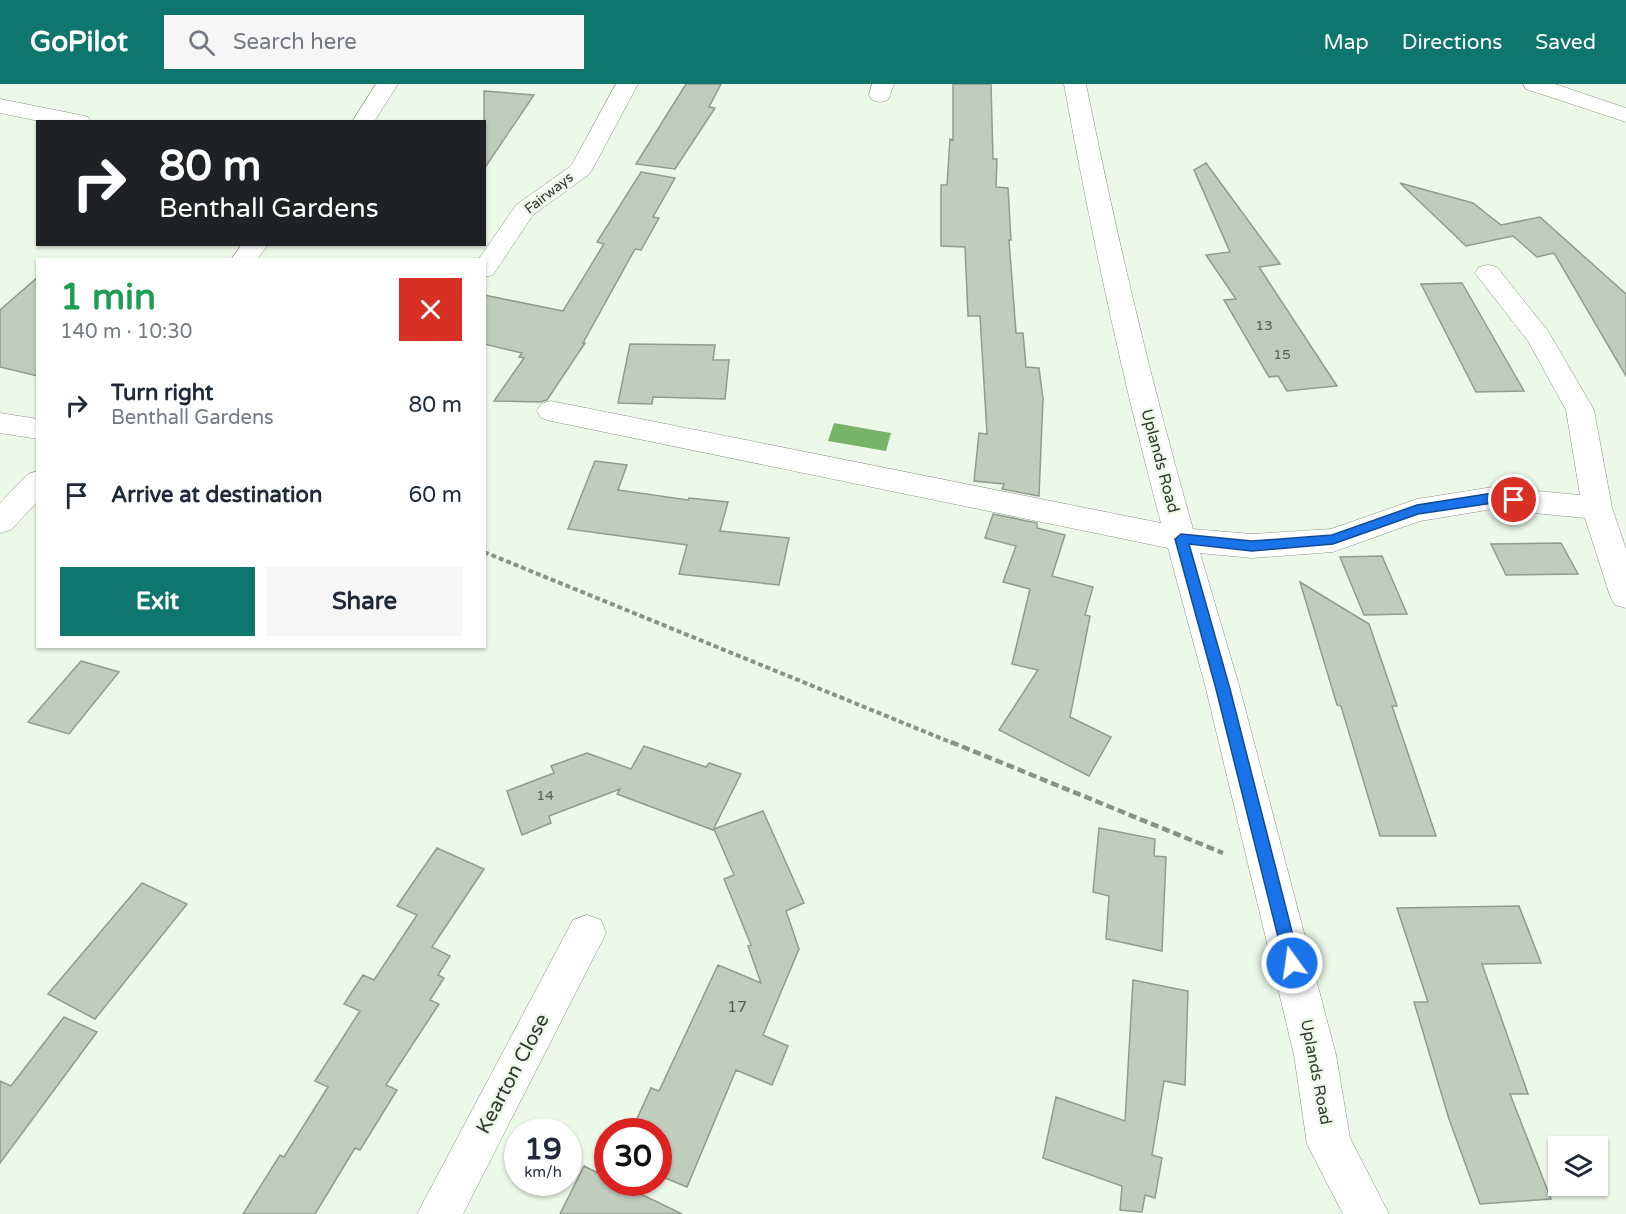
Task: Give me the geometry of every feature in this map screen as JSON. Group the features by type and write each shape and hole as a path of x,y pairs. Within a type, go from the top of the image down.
{"street":[{"path":"364,120 387,84"},
{"name":"Fairways","path":"486,265 524,210 580,170 627,84"},
{"name":"Uplands Road","path":"1075,84 1101,227 1154,442 1223,689 1315,1055 1329,1144 1367,1214"},
{"path":"1534,84 1626,115"},
{"path":"0,106 70,120"},
{"path":"245,258 254,246"},
{"path":"1488,273 1539,337 1580,410 1597,508 1626,596"},
{"path":"551,411 1181,539 1252,546 1333,540 1417,510 1493,498 1597,508"},
{"path":"0,423 36,429"},
{"path":"0,522 36,484"},
{"name":"Kearton Close","path":"439,1214 587,933"}],"path":[{"path":"486,553 1268,872"}],"shaded area":[{"path":"834,423 891,433 886,451 828,441"}],"building":[{"path":"686,84 721,84 709,107 715,108 675,169 636,164"},
{"path":"953,84 991,84 993,159 997,159 996,187 1008,188 1011,240 1009,240 1016,333 1023,333 1026,367 1039,368 1043,399 1039,496 1002,489 1004,484 974,481 979,433 987,434 980,316 968,316 965,247 941,246 941,185 947,185 950,139 953,140"},
{"path":"484,91 534,95 486,166 486,120 484,120"},
{"path":"1206,163 1280,264 1259,267 1337,386 1287,391 1278,376 1269,377 1224,300 1236,299 1206,255 1230,252 1194,170"},
{"path":"641,172 675,178 653,217 659,218 641,250 635,249 583,343 585,343 547,400 540,402 494,401 524,358 519,357 522,353 486,344 486,295 563,311 604,244 597,242"},
{"path":"1400,183 1473,203 1501,225 1540,217 1626,294 1626,376 1554,253 1537,257 1513,236 1466,246"},
{"path":"36,279 36,376 0,367 0,310"},
{"path":"1462,283 1524,391 1476,392 1421,284"},
{"path":"630,344 715,345 713,360 729,360 725,399 653,397 652,404 618,403"},
{"path":"595,461 627,465 618,490 688,500 689,498 728,502 720,531 789,538 779,585 679,574 687,545 568,529"},
{"path":"993,514 1037,523 1037,528 1065,535 1052,576 1093,587 1085,615 1090,616 1070,717 1111,737 1089,776 999,730 1038,670 1012,664 1030,589 1003,582 1016,546 985,538"},
{"path":"1561,543 1578,574 1506,575 1491,544"},
{"path":"1382,556 1407,614 1364,615 1340,557"},
{"path":"1300,582 1369,624 1397,706 1392,706 1436,836 1380,836 1341,706 1337,705"},
{"path":"81,661 119,672 69,734 28,722"},
{"path":"644,746 706,767 709,763 741,774 713,830 617,794 620,789 549,816 551,823 522,835 507,791 554,773 551,766 587,753 631,769"},
{"path":"763,811 804,903 786,911 799,949 763,1035 788,1046 772,1085 736,1070 687,1187 672,1181 672,1118 637,1118 651,1088 659,1091 718,965 761,983 748,946 751,945 724,879 734,875 714,829"},
{"path":"1099,828 1155,839 1154,856 1166,857 1162,951 1106,939 1109,896 1093,892"},
{"path":"437,848 484,869 432,947 450,956 438,975 444,978 430,1000 439,1004 386,1085 397,1090 360,1150 355,1148 315,1214 243,1214 280,1155 284,1157 328,1087 315,1081 360,1011 344,1004 363,975 374,980 417,915 397,906"},
{"path":"142,883 187,904 95,1019 48,994"},
{"path":"1519,906 1541,963 1482,964 1528,1094 1510,1094 1551,1199 1480,1204 1449,1119 1414,1002 1428,1002 1397,908"},
{"path":"1133,980 1188,991 1185,1085 1164,1081 1152,1155 1162,1158 1155,1198 1145,1195 1142,1212 1120,1210 1122,1186 1043,1158 1056,1097 1125,1121"},
{"path":"64,1017 97,1032 0,1163 0,1081 11,1086"},
{"path":"584,1166 594,1171 594,1196 645,1196 682,1214 560,1214 569,1196 582,1196"}],"route":[{"path":"1292,963 1223,689 1181,539 1252,546 1333,540 1417,510 1493,498 1514,500"}]}
